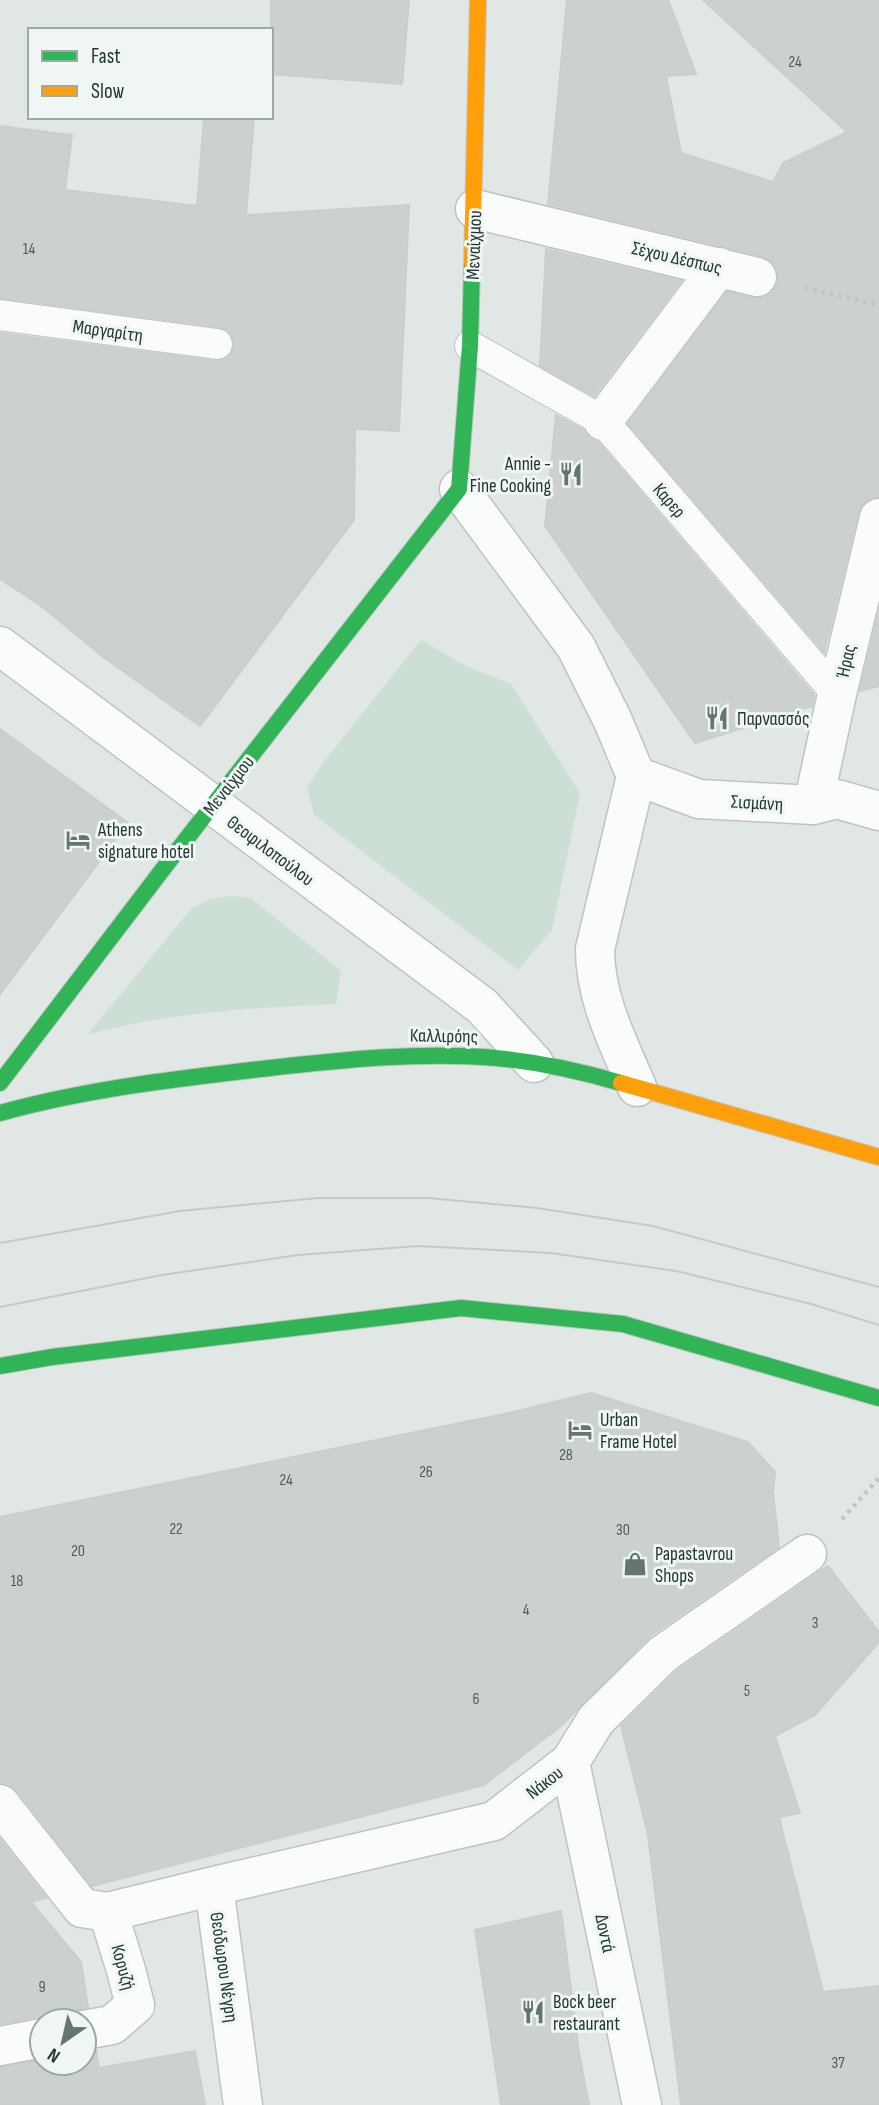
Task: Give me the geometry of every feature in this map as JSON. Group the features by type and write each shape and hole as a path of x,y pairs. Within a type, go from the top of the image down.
{"main road":[{"name":"Μεναίχμου","path":"0,1083 459,489 470,346 478,0"},
{"name":"Καλλιρόης","path":"0,1113 46,1099 189,1077 367,1057 478,1055 534,1063 637,1087 879,1157"},
{"path":"0,1366 51,1357 461,1308 622,1324 879,1398"}],"street":[{"name":"Σέχου Δέσπως","path":"475,209 757,277"},
{"path":"603,421 719,267"},
{"path":"459,489 576,647 614,720 636,776 595,949 595,963 598,988 607,1016 637,1087"},
{"name":"Ήρας","path":"813,805 879,518"},
{"name":"Θεοφιλοπούλου","path":"0,646 482,1006 534,1063"},
{"name":"Σισμάνη","path":"636,776 699,799 813,805 837,799 879,810"},
{"name":"Νάκου","path":"214,1886 494,1821 570,1762 596,1720 663,1654 807,1554"},
{"name":"Δοντά","path":"570,1762 642,2105"},
{"path":"0,1804 82,1908 108,1912"},
{"name":"Θεόδωρου Νέγρη","path":"108,1912 214,1886 243,2105"},
{"name":"Κορυζή","path":"98,2028 112,2025 135,2005 108,1912"},
{"path":"0,2046 28,2041"}],"lane":[{"name":"Μαργαρίτη","path":"0,315 217,344"},
{"name":"Καρερ","path":"470,346 603,421 837,694"}],"path":[{"path":"757,277 879,305"}],"green space":[{"path":"421,640 466,666 511,684 580,793 552,930 518,970 314,815 307,787 322,764"},
{"path":"230,896 251,898 341,971 336,1004 179,1016 87,1035 191,909 210,899"}],"building":[{"path":"271,0 409,0 402,84 273,74"},
{"path":"567,0 668,0 696,74 666,76 681,153 773,182 783,163 847,132 703,0 879,0 879,497 872,497 864,503 858,513 824,652 628,424 727,292 764,298 772,293 778,283 778,271 773,262 762,256 548,204"},
{"path":"204,119 254,119 246,215 409,205 399,431 355,429 354,520 200,726 102,656 40,605 0,579 0,333 215,361 230,355 234,347 233,338 228,331 219,327 0,298 0,126 72,135 65,190 197,206"},
{"path":"546,249 681,281 594,396 540,366"},
{"path":"556,415 598,442 814,695 812,706 695,743 545,526"},
{"path":"879,612 879,686 860,691"},
{"path":"0,729 128,823 0,994"},
{"path":"591,1393 748,1442 775,1472 773,1492 779,1547 650,1636 561,1726 484,1785 92,1886 17,1790 9,1784 0,1783 0,1517 509,1413"},
{"path":"828,1566 879,1632 879,1642 815,1715 775,1736 800,1813 779,1817 823,1992 879,1986 879,2105 681,2105 648,1835 621,1726 677,1671"},
{"path":"0,1839 46,1898 31,1902 81,1962 88,2007 28,2007 28,2018 0,2024"},
{"path":"561,1911 579,2053 589,2105 501,2105 475,1930"},
{"path":"195,2051 205,2105 0,2105 0,2067 28,2062 28,2077 98,2077 98,2062 99,2068"}],"tram line":[{"path":"0,1243 180,1211 318,1198 428,1198 537,1208 653,1226 879,1287"},
{"path":"0,1307 162,1275 298,1255 418,1246 551,1253 676,1271 811,1304 879,1325"}],"traffic: fast":[{"path":"0,1083 459,489 470,346 472,263"},
{"path":"0,1113 62,1098 157,1082 313,1063 404,1056 465,1056 512,1060 621,1083"},
{"path":"0,1366 52,1357 461,1308 623,1324 879,1398"}],"traffic: slow":[{"path":"472,263 478,0"},
{"path":"621,1083 879,1157"}],"place":[{"name":"Annie - Fine Cooking","path":"571,474"},
{"name":"Παρνασσός","path":"717,718"},
{"name":"Athens signature hotel","path":"78,840"},
{"name":"Urban Frame Hotel","path":"580,1430"},
{"name":"Papastavrou Shops","path":"635,1564"},
{"name":"Bock beer restaurant","path":"533,2012"}]}
